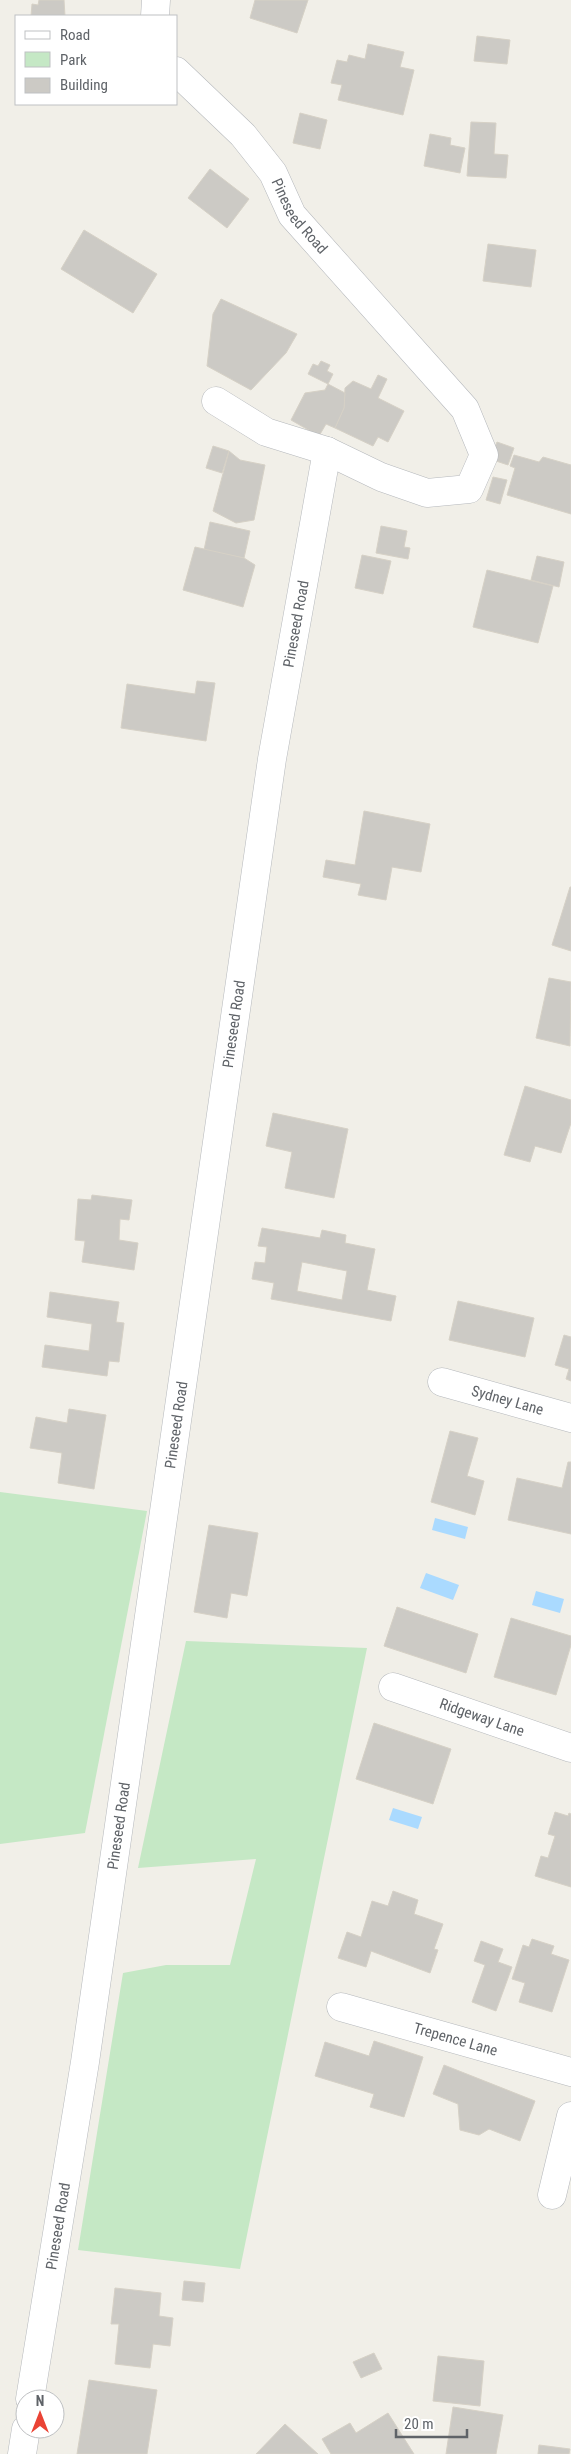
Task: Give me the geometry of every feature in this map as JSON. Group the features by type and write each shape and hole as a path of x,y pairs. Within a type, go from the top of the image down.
{"street":[{"path":"155,15 156,0"},
{"name":"Pineseed Road","path":"178,73 243,135 273,173 292,215 465,409 484,455 469,489 427,493 380,477 327,451 266,432 216,401"},
{"name":"Pineseed Road","path":"32,2389 85,2062 270,768 327,451"},
{"name":"Sydney Lane","path":"442,1382 571,1418"},
{"name":"Ridgeway Lane","path":"393,1687 571,1748"},
{"name":"Trepence Lane","path":"341,2007 571,2072"},
{"path":"552,2195 571,2116"},
{"path":"22,2454 24,2439"}],"green space":[{"path":"0,1492 147,1511 85,1833 0,1844"},
{"path":"186,1641 367,1648 240,2269 78,2250 123,1973 166,1965 230,1965 256,1859 138,1868"}],"water":[{"path":"435,1518 468,1527 465,1539 432,1530"},
{"path":"426,1573 459,1585 453,1600 420,1588"},
{"path":"536,1591 564,1599 560,1613 532,1605"},
{"path":"393,1808 422,1817 418,1829 389,1820"}],"building":[{"path":"39,0 64,0 65,15 31,15 32,4 38,5"},
{"path":"255,0 308,0 297,33 250,18"},
{"path":"477,36 510,40 507,64 474,61"},
{"path":"368,44 404,52 400,67 414,70 403,115 338,100 342,85 331,83 337,60 347,62 349,55 365,59"},
{"path":"300,113 327,120 320,149 293,143"},
{"path":"471,122 496,123 494,154 508,155 506,178 467,176"},
{"path":"430,134 451,138 450,145 465,148 460,173 424,166"},
{"path":"210,169 249,199 227,228 188,198"},
{"path":"84,230 157,274 133,313 61,269"},
{"path":"488,244 536,250 531,287 483,281"},
{"path":"221,299 297,334 286,353 251,390 207,366 213,314"},
{"path":"321,361 330,365 327,371 333,374 328,384 308,374 313,364 318,366"},
{"path":"378,375 387,379 378,398 404,411 388,442 378,437 373,446 335,428 344,408 345,388 353,381 371,389"},
{"path":"328,384 345,393 344,408 335,428 326,424 319,436 291,420 305,393 325,390"},
{"path":"497,442 514,448 508,465 490,459"},
{"path":"213,446 229,451 222,473 206,468"},
{"path":"229,451 240,460 265,465 254,520 236,523 213,511"},
{"path":"514,455 539,462 543,457 571,465 571,514 507,495 515,468 510,466"},
{"path":"493,477 507,480 500,504 486,500"},
{"path":"210,522 250,531 244,558 204,550"},
{"path":"381,526 407,531 404,547 410,548 408,559 376,553"},
{"path":"195,547 244,558 255,565 243,607 183,590"},
{"path":"362,555 391,561 383,594 355,588"},
{"path":"537,556 564,562 559,587 531,580"},
{"path":"487,570 553,586 538,643 473,627"},
{"path":"197,681 215,683 206,741 121,728 127,684 195,694"},
{"path":"364,811 430,824 421,872 392,867 386,900 358,895 361,884 323,877 326,860 355,865"},
{"path":"571,887 571,951 552,945"},
{"path":"549,978 571,982 570,1046 536,1038"},
{"path":"525,1086 571,1100 571,1123 561,1153 535,1146 530,1162 504,1155"},
{"path":"273,1113 348,1129 334,1198 285,1188 292,1152 266,1146"},
{"path":"92,1195 132,1200 129,1220 120,1219 119,1240 138,1243 134,1270 82,1262 85,1241 75,1240 78,1199 91,1200"},
{"path":"262,1228 320,1238 322,1230 346,1235 345,1243 375,1249 367,1290 396,1296 391,1321 271,1299 274,1283 252,1279 255,1262 265,1263 267,1247 258,1246","holes":["302,1262 347,1271 342,1300 297,1291"]},
{"path":"50,1292 119,1302 116,1322 124,1323 119,1362 109,1361 107,1376 42,1367 45,1345 89,1351 92,1324 47,1317"},
{"path":"458,1301 534,1318 525,1357 449,1340"},
{"path":"564,1335 571,1337 571,1381 566,1379 569,1369 555,1365"},
{"path":"69,1409 106,1415 94,1489 58,1483 62,1453 30,1448 36,1417 67,1423"},
{"path":"450,1431 478,1438 467,1476 484,1481 475,1515 431,1502"},
{"path":"568,1462 571,1462 571,1534 508,1520 517,1478 562,1488"},
{"path":"209,1525 258,1533 247,1596 231,1593 227,1618 194,1612"},
{"path":"397,1607 478,1634 466,1673 384,1646"},
{"path":"511,1618 571,1636 571,1645 556,1695 494,1677"},
{"path":"374,1723 451,1749 433,1804 356,1779"},
{"path":"555,1812 568,1816 569,1813 571,1814 571,1887 535,1876 541,1856 548,1858 555,1836 548,1834"},
{"path":"393,1891 418,1900 414,1914 443,1924 434,1949 438,1950 430,1973 371,1951 366,1967 338,1958 347,1932 361,1937 372,1901 388,1906"},
{"path":"532,1939 554,1946 551,1954 569,1960 552,2012 519,2002 525,1983 512,1979 523,1945 529,1947"},
{"path":"481,1941 503,1949 498,1962 512,1967 496,2011 472,2002 485,1965 474,1961"},
{"path":"374,2041 423,2057 404,2117 370,2107 374,2094 315,2076 325,2042 369,2056"},
{"path":"444,2065 535,2101 520,2141 489,2129 479,2135 460,2130 458,2104 433,2094"},
{"path":"184,2281 205,2283 203,2302 182,2300"},
{"path":"115,2288 161,2293 159,2316 173,2318 170,2346 153,2344 150,2368 115,2364 119,2324 111,2324"},
{"path":"374,2353 382,2369 361,2378 353,2362"},
{"path":"438,2356 484,2361 480,2406 433,2401"},
{"path":"89,2380 157,2390 147,2454 77,2454"},
{"path":"453,2407 503,2415 496,2454 446,2454"},
{"path":"388,2413 414,2454 331,2454 322,2439 350,2423 356,2433"},
{"path":"285,2424 318,2454 256,2454"},
{"path":"539,2445 570,2449 569,2454 538,2454"}]}
